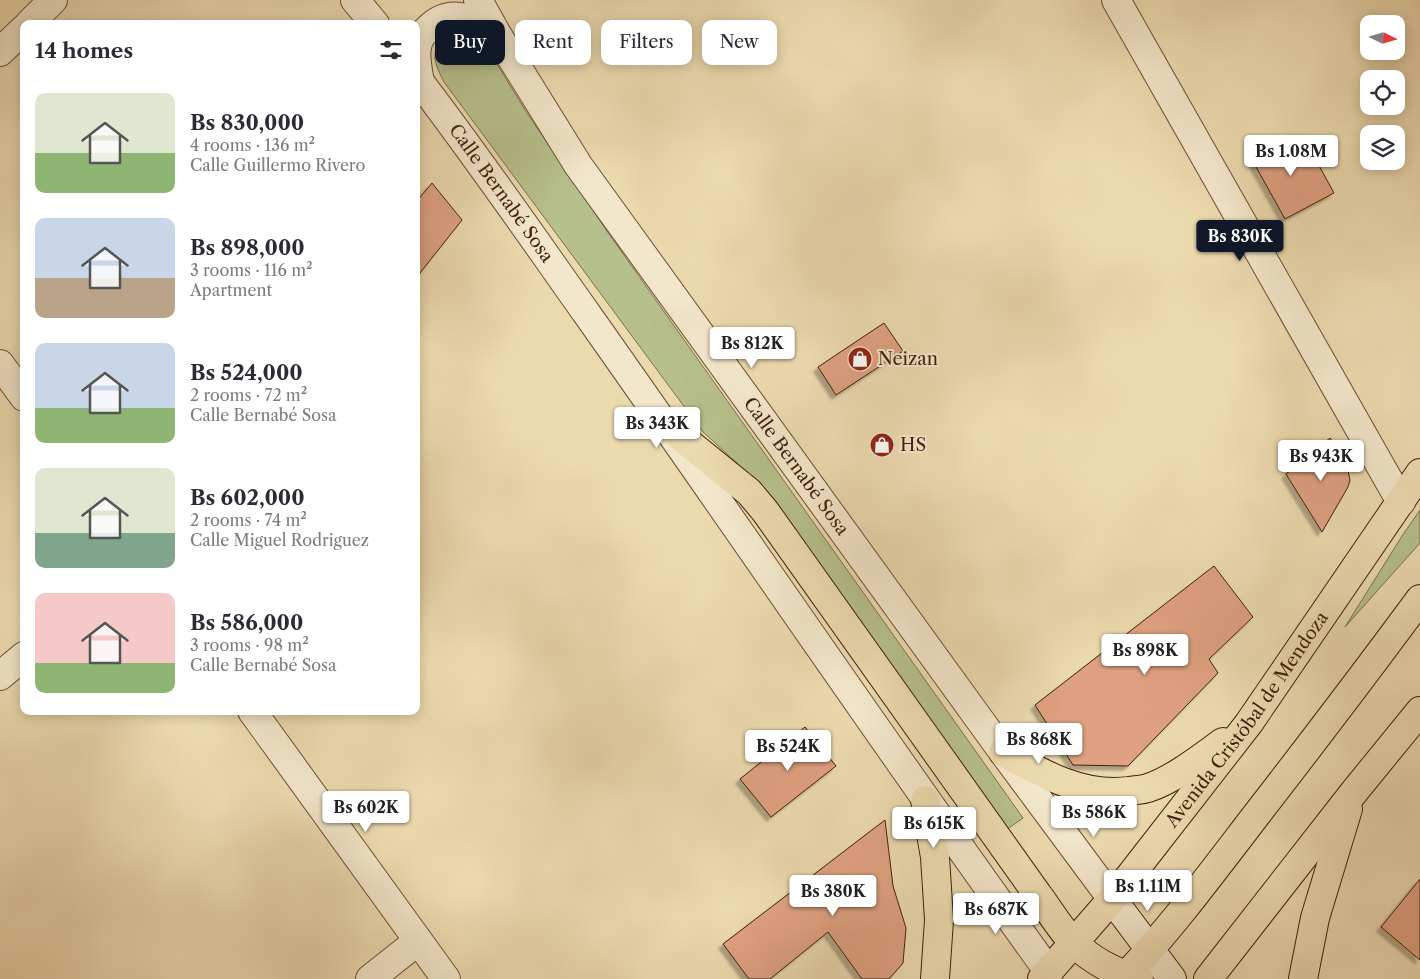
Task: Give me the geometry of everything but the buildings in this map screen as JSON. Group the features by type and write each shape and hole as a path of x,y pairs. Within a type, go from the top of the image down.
{"main road":[{"path":"665,424 749,492 765,511 1074,943 1102,965 1129,978 1366,674 1420,599"},
{"name":"Avenida Cristóbal de Mendoza","path":"1049,977 1249,723 1420,473"},
{"path":"1205,976 1420,711"},
{"path":"1003,752 1040,773 1062,782 1089,790 1112,793 1148,788 1178,773 1249,723"},
{"path":"1303,979 1315,918 1354,792"},
{"path":"925,800 935,857 939,920 935,979"}],"street":[{"path":"33,20 53,0"},
{"path":"355,0 372,20"},
{"name":"Calle Bernabé Sosa","path":"478,0 489,20"},
{"path":"1116,0 1401,502"},
{"path":"439,20 448,16 458,16 469,20"},
{"path":"420,40 423,33 435,22"},
{"path":"0,52 20,33"},
{"name":"Calle Bernabé Sosa","path":"505,47 578,165 1003,752 1172,979"},
{"name":"Calle Bernabé Sosa","path":"420,83 466,144 665,424 1049,977"},
{"path":"0,364 20,391"},
{"path":"0,676 20,659"},
{"path":"255,715 446,979"},
{"path":"370,979 418,941"}],"green space":[{"path":"497,65 527,113 609,234 1023,818 1006,830 763,487 703,432 444,82 437,66"},
{"path":"1420,510 1420,543 1345,627 1402,536"}],"place":[{"name":"Neizan","path":"860,359"},
{"name":"HS","path":"882,445"}]}
